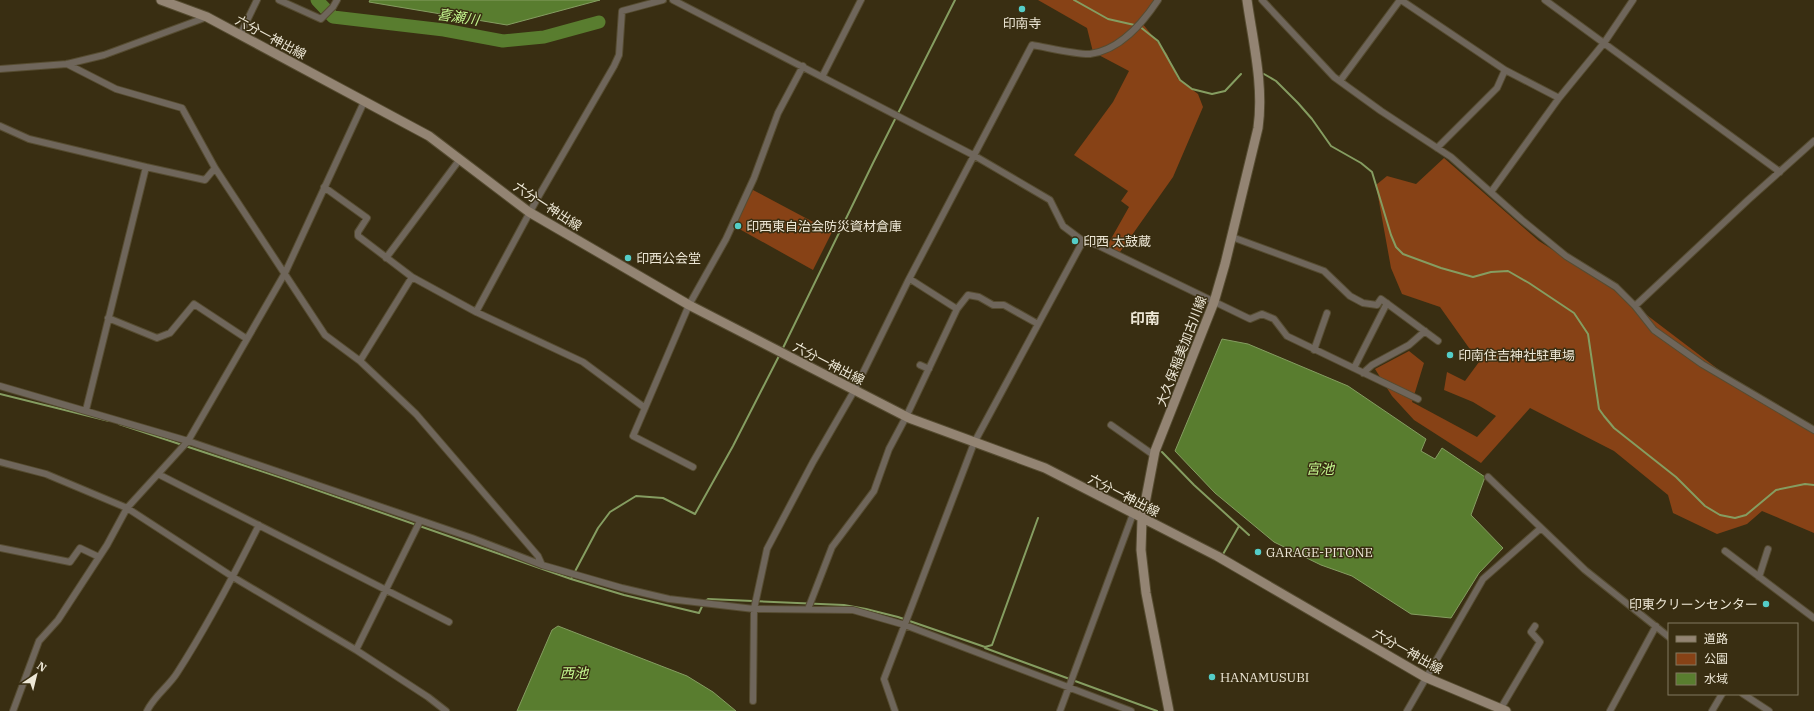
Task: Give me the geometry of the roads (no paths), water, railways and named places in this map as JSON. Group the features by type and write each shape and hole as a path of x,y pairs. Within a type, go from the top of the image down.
{"main road":[{"name":"六分一神出線","path":"161,0 207,17 429,136 529,212 690,305 906,417 1045,468 1142,519 1218,556 1425,678 1503,709"},
{"name":"大久保稲美加古川線","path":"1169,711 1146,593 1141,550 1142,519 1155,456 1214,302 1232,237 1258,128 1260,108 1247,0"}],"street":[{"path":"240,35 257,0"},
{"path":"279,0 321,19 333,7 337,0"},
{"path":"476,312 529,212 614,66 618,55 622,11 663,0"},
{"path":"673,0 975,156 1050,200 1063,226 1083,241 1097,245 1250,320 1262,314 1274,319 1287,336 1418,399"},
{"path":"822,77 861,0"},
{"path":"753,701 754,609 767,549 854,391 910,279 1032,45 1089,54 1112,48 1139,26 1158,0"},
{"path":"1262,0 1340,81 1381,112 1451,157 1566,256 1616,287 1635,306 1654,330 1702,364 1814,430"},
{"path":"1340,81 1400,0 1505,70 1559,98"},
{"path":"1545,0 1780,172"},
{"path":"1491,192 1559,98 1604,43 1633,0"},
{"path":"0,69 67,64 104,54 207,17"},
{"path":"67,64 116,89 182,108 215,168 325,335 360,361 416,414 538,556 542,565"},
{"path":"693,467 633,436 690,305 726,239 754,178 778,113 803,66"},
{"path":"1437,148 1497,88 1505,70"},
{"path":"13,711 39,641 58,620 99,557 127,508 188,441 247,339 285,273 364,102"},
{"path":"0,126 29,139 205,180 215,168"},
{"path":"1635,306 1814,141"},
{"path":"386,258 460,159"},
{"path":"86,410 146,167"},
{"path":"324,187 367,218 358,232 358,236 412,277 476,312 583,362 644,408"},
{"path":"1232,237 1324,271 1350,296 1364,303 1376,305 1381,299 1438,340"},
{"path":"895,711 884,679 974,443 1083,241"},
{"path":"360,361 412,277"},
{"path":"910,279 957,310"},
{"path":"808,609 832,547 874,491 889,449 906,417 957,310 968,295 979,297 993,305 1004,304 1038,324"},
{"path":"1354,368 1386,303"},
{"path":"108,318 157,338 170,333 194,304 247,339"},
{"path":"1314,350 1327,313"},
{"path":"1364,373 1372,365 1409,345 1425,331"},
{"path":"920,365 929,369"},
{"path":"0,386 188,441 472,538 542,565 622,588 669,599 754,609 853,610 905,626 1131,711"},
{"path":"1111,425 1155,456"},
{"path":"0,462 46,474 127,508 233,578 356,650 446,711"},
{"path":"158,474 449,622"},
{"path":"1488,477 1585,570 1668,636"},
{"path":"1060,711 1133,514"},
{"path":"356,650 420,521"},
{"path":"147,711 150,705 176,674 233,578 259,525"},
{"path":"1407,711 1483,580 1541,528"},
{"path":"0,548 70,562 80,548 99,557"},
{"path":"1759,577 1768,549"},
{"path":"1725,551 1814,618"},
{"path":"1503,709 1540,642 1532,632 1535,626"},
{"path":"1610,711 1656,626"},
{"path":"1712,711 1721,695"},
{"path":"1745,695 1769,711"}],"water":[{"path":"370,0 600,0 507,25 369,2"},
{"name":"宮池","path":"1222,339 1248,344 1348,386 1426,439 1421,451 1435,459 1442,448 1485,477 1471,515 1503,548 1479,573 1451,618 1411,614 1352,576 1321,565 1274,542 1215,493 1175,451"},
{"name":"西池","path":"558,626 687,676 713,692 736,711 517,711 552,630"}],"waterway":[{"name":"喜瀬川","path":"317,0 333,17 444,30 503,41 544,37 599,22"},
{"path":"782,350 873,163 955,0"},
{"path":"1074,0 1108,19 1139,26 1158,41 1180,80 1192,89 1212,94 1225,91 1241,74"},
{"path":"1264,74 1276,81 1298,103 1312,119 1331,146 1361,163 1372,172 1391,235 1396,247 1403,254 1441,268 1473,277 1491,272 1508,271 1574,313 1588,334 1599,409 1614,428 1676,477 1705,506 1720,515 1735,518 1746,515 1776,490 1805,484 1814,485"},
{"path":"571,579 598,528 610,512 636,496 663,498 695,514 733,446 780,354"},
{"path":"0,394 109,421"},
{"path":"119,424 285,479 571,579 624,595 699,613 704,602 708,599 844,605 898,617 985,647 992,645 1038,518"},
{"path":"1162,452 1194,485 1249,535"},
{"path":"1222,556 1239,526"},
{"path":"985,648 1157,711"}],"place":[{"name":"印南寺","path":"1022,9"},
{"name":"印西東自治会防災資材倉庫","path":"738,226"},
{"name":"印西 太鼓蔵","path":"1075,241"},
{"name":"印西公会堂","path":"628,258"},
{"name":"印南住吉神社駐車場","path":"1450,355"},
{"name":"GARAGE-PITONE","path":"1258,552"},
{"name":"印東クリーンセンター","path":"1766,604"},
{"name":"HANAMUSUBI","path":"1212,677"}],"district":[{"name":"印南","path":"1145,319"}]}
